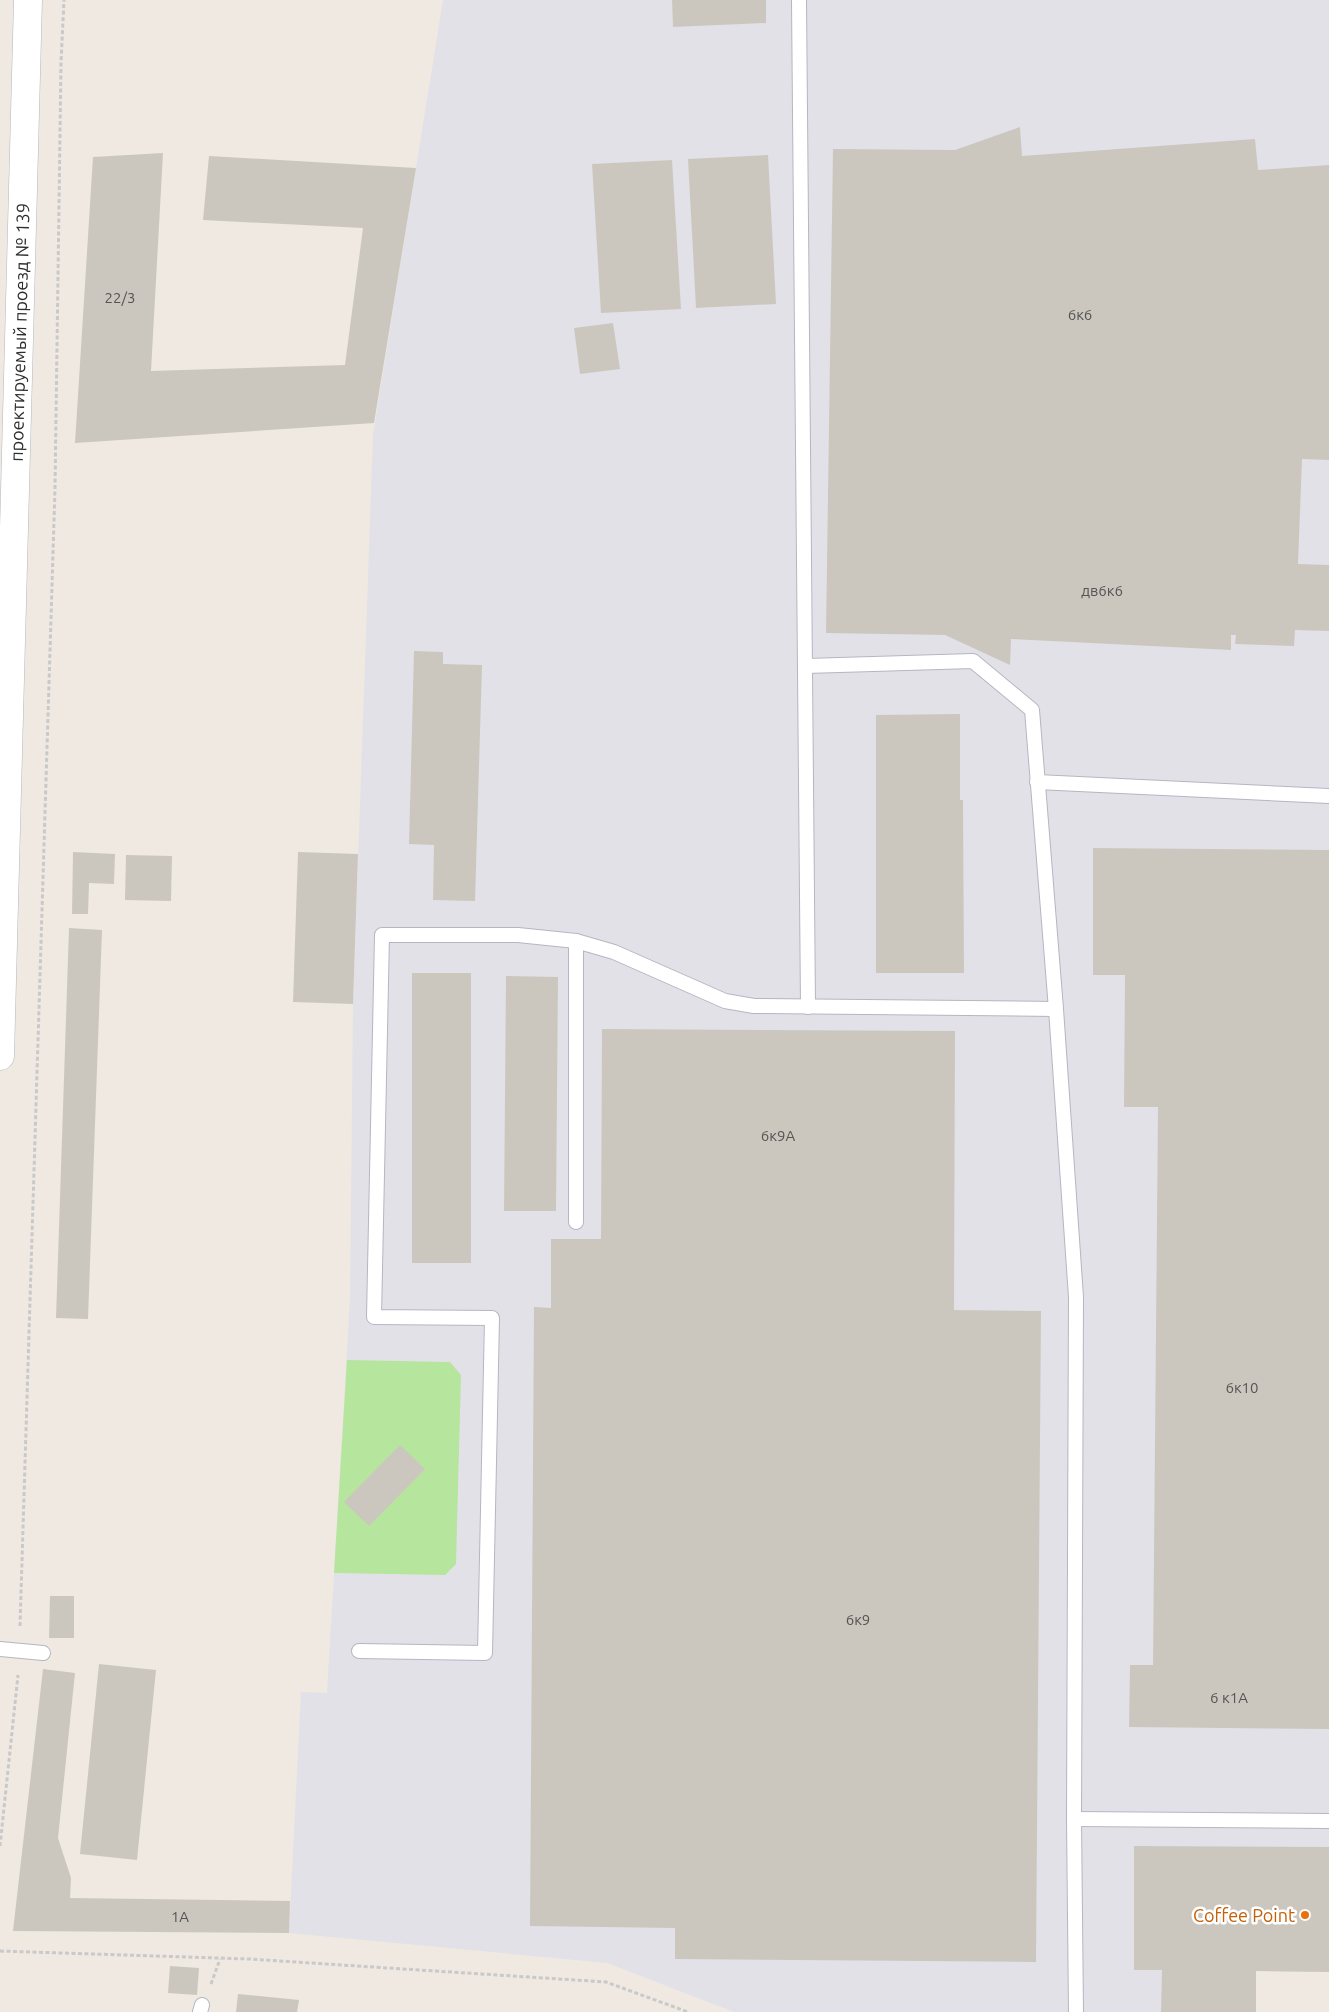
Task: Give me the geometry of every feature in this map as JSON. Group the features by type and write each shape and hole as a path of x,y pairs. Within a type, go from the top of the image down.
{"street":[{"name":"проектируемый проезд № 139","path":"0,1056 2,872 28,0"}],"lane":[{"path":"799,0 808,1007"},
{"path":"806,666 974,661 1032,710 1056,1009 1076,1297 1074,1819 1076,2012"},
{"path":"1037,782 1329,796"},
{"path":"359,1651 485,1653 492,1318 374,1317 382,935 518,935 576,941 614,952 725,1001 754,1006 1056,1009"},
{"path":"576,941 576,1222"},
{"path":"0,1649 43,1653"},
{"path":"1074,1819 1329,1821"}],"path":[{"path":"0,1846 19,1651 54,498 61,64 64,0"},
{"path":"0,1951 249,1960 606,1982 688,2012"}],"shaded area":[{"path":"443,0 1329,0 1329,1972 1256,1971 1256,2012 734,2012 607,1963 289,1933 301,1692 327,1693 350,1299 353,1004 373,435"}],"green space":[{"path":"347,1360 450,1362 461,1375 456,1564 445,1575 334,1573"}],"building":[{"path":"672,0 766,0 766,23 673,27"},
{"path":"1020,127 1022,156 1255,139 1258,170 1329,165 1329,460 1302,459 1298,564 1329,565 1329,631 1295,630 1294,646 1235,644 1236,635 1231,635 1231,650 1011,639 1010,665 945,635 826,633 833,149 955,150"},
{"path":"163,153 151,371 345,365 363,228 203,220 209,156 416,168 374,423 75,443 93,157"},
{"path":"768,155 776,304 696,308 688,159"},
{"path":"672,160 681,309 601,313 592,164"},
{"path":"613,323 620,369 580,374 574,328"},
{"path":"414,651 443,652 443,664 482,665 475,901 433,900 434,845 409,844"},
{"path":"960,714 960,800 963,800 964,973 876,973 876,715"},
{"path":"1093,848 1329,850 1329,1729 1129,1727 1130,1665 1153,1665 1158,1107 1124,1107 1125,975 1093,975"},
{"path":"73,852 115,854 114,884 89,883 88,914 72,914"},
{"path":"298,852 358,854 353,1004 293,1002"},
{"path":"126,855 172,856 171,901 125,900"},
{"path":"69,928 102,930 88,1319 56,1318"},
{"path":"412,973 471,973 471,1263 412,1263"},
{"path":"506,976 558,977 556,1211 504,1211"},
{"path":"602,1029 955,1031 954,1310 1041,1311 1036,1962 675,1959 675,1928 530,1926 534,1307 551,1308 551,1239 601,1239"},
{"path":"400,1445 425,1469 369,1526 344,1502"},
{"path":"50,1596 74,1596 74,1638 49,1638"},
{"path":"99,1664 156,1670 137,1860 80,1854"},
{"path":"43,1669 75,1673 58,1838 71,1878 70,1898 290,1901 289,1933 13,1931"},
{"path":"1134,1846 1329,1847 1329,1972 1256,1971 1256,2012 1161,2012 1162,1970 1134,1970"},
{"path":"170,1966 199,1968 197,1995 168,1993"},
{"path":"238,1994 299,2000 297,2012 236,2012"}],"place":[{"name":"Coffee Point","path":"1305,1915"}]}
